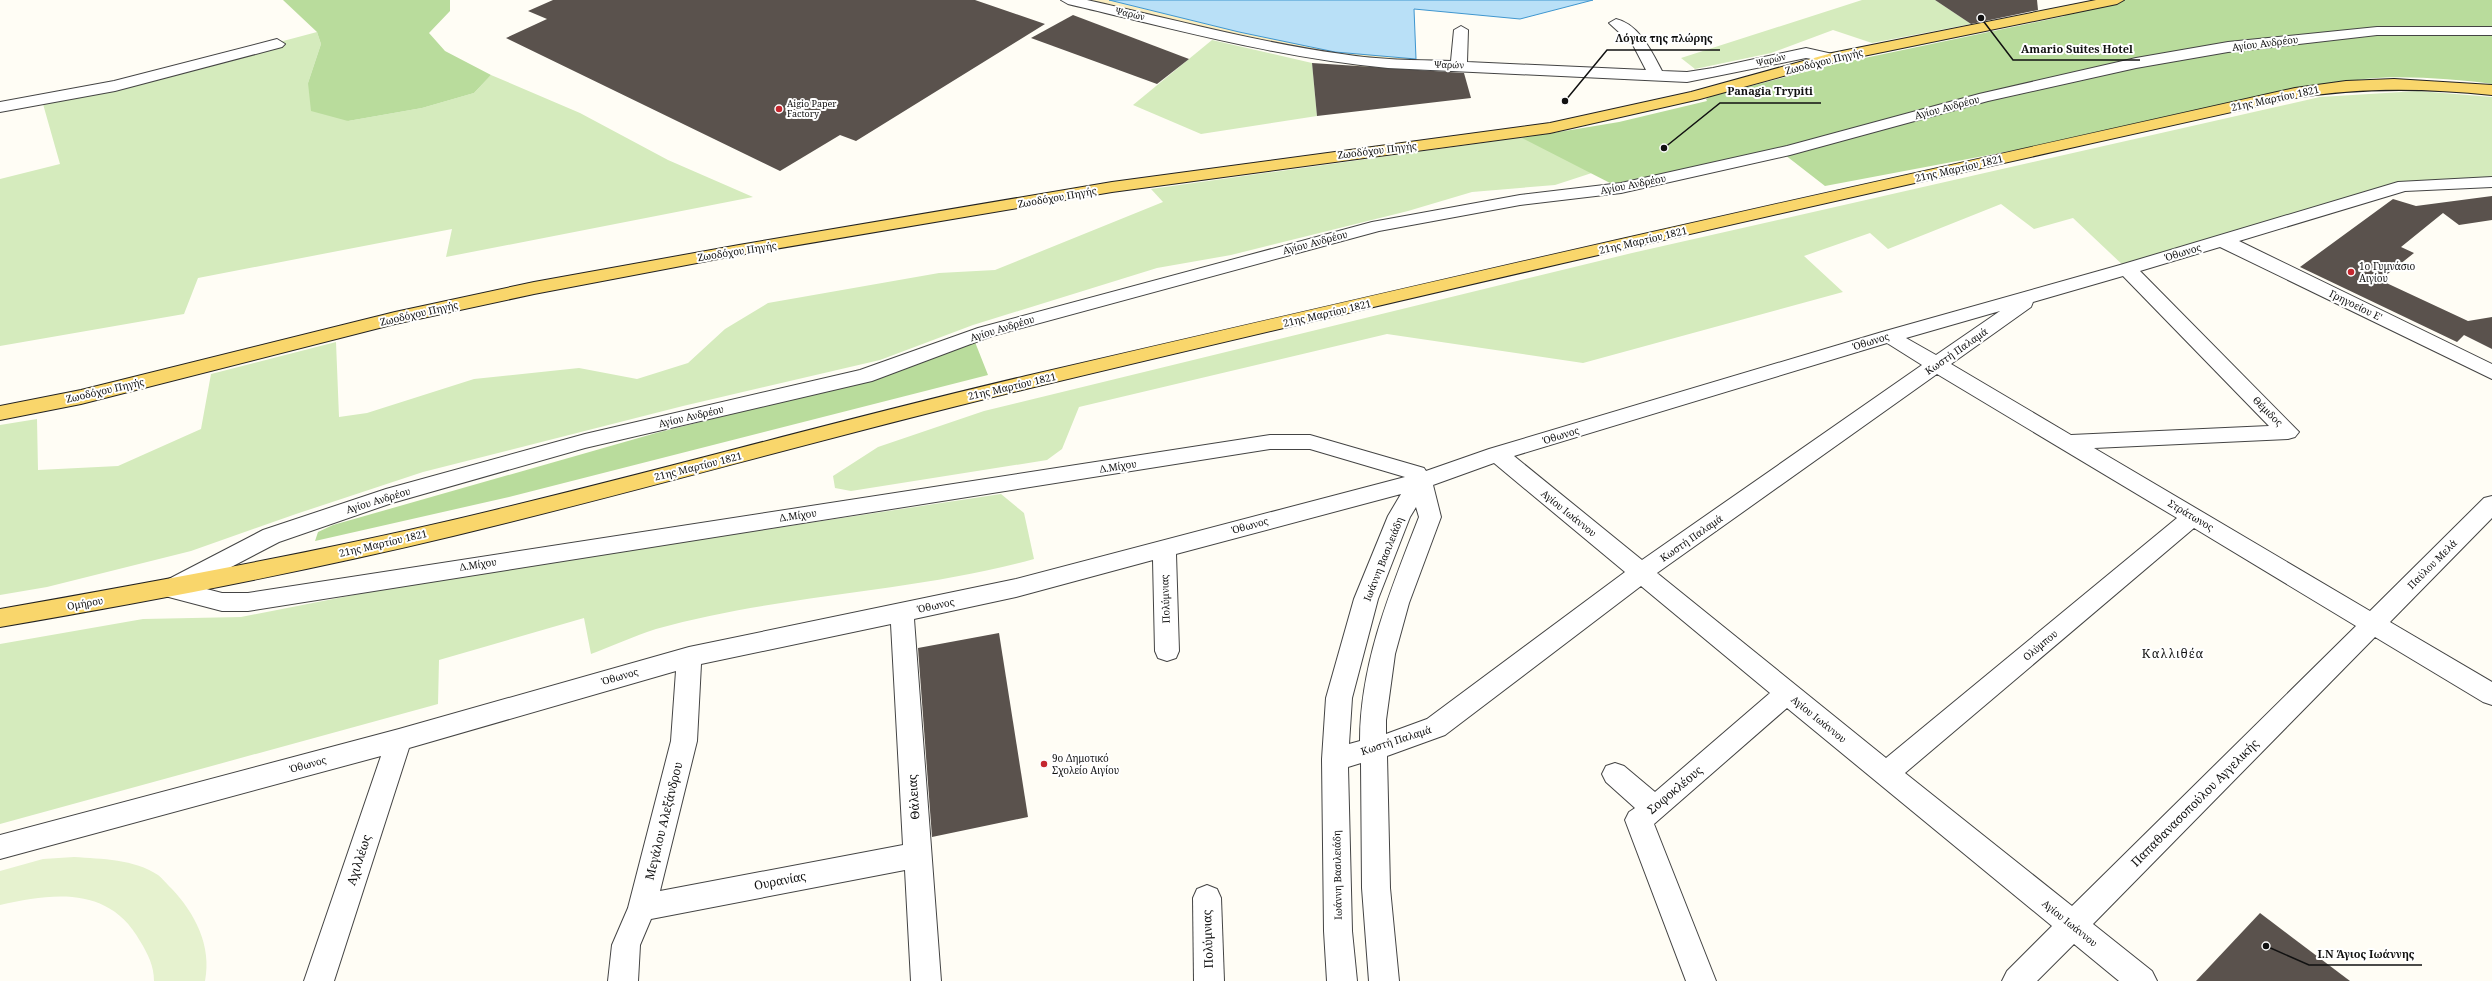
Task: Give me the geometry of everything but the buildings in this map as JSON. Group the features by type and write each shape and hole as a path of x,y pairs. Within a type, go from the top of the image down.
{"main road":[{"name":"Ζωοδόχου Πηγής","path":"0,413 81,396 395,318 541,286 739,250 1112,187 1550,128 1694,96 1832,58 2117,0"},
{"name":"21ης Μαρτίου 1821","path":"169,589 377,546 683,470 1021,383 1818,199 2295,93 2331,86 2383,82 2492,90"},
{"name":"Ομήρου","path":"0,618 169,589"}],"street":[{"name":"Ψαρών","path":"1068,0 1315,54 1388,63 1459,65 1687,77 1714,73 1806,53 1832,58"},
{"path":"1616,23 1639,43 1656,75"},
{"path":"1459,65 1461,30"},
{"name":"Αγίου Ανδρέου","path":"169,589 271,536 386,497 585,441 865,376 936,349 1069,308 1378,226 1520,200 1621,188 1790,150 1985,97 2136,63 2228,47 2346,34 2443,30 2492,31"},
{"path":"0,107 115,86 277,44"},
{"name":"Όθωνος","path":"0,847 399,740 689,657 1016,588 1421,481 1497,454 1889,336 2127,269 2404,186 2492,182"},
{"name":"Γρηγοείου Ε'","path":"2220,241 2240,248 2492,372"},
{"name":"Θέμιδος","path":"2070,442 2288,432 2127,269"},
{"name":"Κωστή Παλαμά","path":"1335,759 1374,749 1436,727 1642,572 1938,365 2038,293"},
{"name":"Στράτωνος","path":"1889,336 2070,442 2492,695"},
{"name":"Δ.Μίχου","path":"169,589 222,602 248,602 519,557 928,496 1270,442 1310,442 1391,464 1416,473 1421,481"},
{"name":"Αγίου Ιωάννου","path":"1497,454 1642,572 1786,693 1887,773 2142,981"},
{"path":"1384,981 1376,888 1373,720 1383,654 1397,603 1430,517 1421,481"},
{"name":"Ιωάννη Βασιλειάδη","path":"1342,981 1338,932 1335,759 1340,698 1366,598 1399,516 1421,481"},
{"name":"Παύλου Μελά","path":"2372,623 2492,504"},
{"name":"Ολύμπου","path":"1887,773 2193,517"},
{"name":"Πολύμνιας","path":"1164,548 1167,651"},
{"name":"Θάλειας","path":"902,612 926,981"},
{"name":"Παπαθανασοπούλου Αγγελικής","path":"2017,981 2372,623"},
{"name":"Μεγάλου Αλεξάνδρου","path":"624,981 626,946 642,908 684,741 689,657"},
{"name":"Σοφοκλέους","path":"1701,981 1638,820 1655,809 1786,693"},
{"name":"Αχιλλέως","path":"319,981 399,740"},
{"path":"1615,774 1655,809"},
{"name":"Ουρανίας","path":"642,908 918,855"},
{"name":"Πολύμνιας","path":"1207,898 1209,981"}],"green space":[{"path":"283,0 450,0 450,11 429,33 445,51 491,75 474,93 422,108 348,121 311,111 308,83 321,44 317,32"},
{"path":"1862,0 1935,0 1971,24 1872,43 1833,30 1771,53 1695,69 1681,58"},
{"path":"2117,0 2492,0 2492,84 2445,79 2411,78 2379,78 2349,81 2306,90 2248,106 1825,186 1776,148 1699,167 1612,184 1522,138 1619,122 1707,101 1706,99 1712,96 1836,64 2065,16 2061,12"},
{"path":"317,32 321,44 308,83 348,121 422,108 474,93 491,75 580,113 668,160 753,197 446,257 452,229 198,278 184,314 0,346 0,179 60,164 41,97 163,73"},
{"path":"1212,40 1312,63 1317,116 1201,134 1133,105"},
{"path":"2418,91 2492,97 2492,182 2404,186 2127,269 2073,218 2034,229 2001,204 1888,249 1870,233 1804,256 1843,292 1583,363 1387,334 1079,407 1062,449 1047,460 851,491 835,488 833,476 878,447 984,411 1632,253 2320,97"},
{"path":"1538,135 1580,148 1601,170 1555,185 1472,192 1408,211 1231,255 1157,268 973,325 880,360 683,406 423,472 191,551 47,587 0,595 0,425 37,419 38,470 118,466 201,429 211,374 336,342 339,417 367,413 474,379 579,368 637,379 688,363 725,329 768,303 939,273 995,270 1163,202 1151,189"},
{"path":"975,342 988,375 509,497 315,541 318,532 333,525 656,433 865,381"},
{"path":"1001,494 1024,513 1034,559 940,579 797,600 703,617 656,629 591,654 584,618 439,660 438,704 0,824 0,644 143,619 241,617 430,580"},
{"path":"74,857 107,859 128,863 149,870 158,875 180,898 200,931 206,955 207,968 205,981 154,981 152,965 148,955 127,923 113,910 96,902 79,898 60,897 40,898 0,905 0,871 43,859"}],"sand":[{"path":"1080,0 1109,0 1239,32 1335,52 1416,59 1416,73 1378,70 1322,59"}],"water":[{"path":"1109,0 1593,0 1520,19 1414,9 1416,59 1335,52 1239,32"}],"place":[{"name":"Amario Suites Hotel","path":"1981,18"},
{"name":"Λόγια της πλώρης","path":"1565,101"},
{"name":"Aigio Paper Factory","path":"779,109"},
{"name":"Panagia Trypiti","path":"1664,148"},
{"name":"1ο Γυμνάσιο Αιγίου","path":"2351,272"},
{"name":"9ο Δημοτικό Σχολείο Αιγίου","path":"1044,764"},
{"name":"Ι.Ν Άγιος Ιωάννης","path":"2266,946"}],"district":[{"name":"Καλλιθέα","path":"2173,654"}]}
